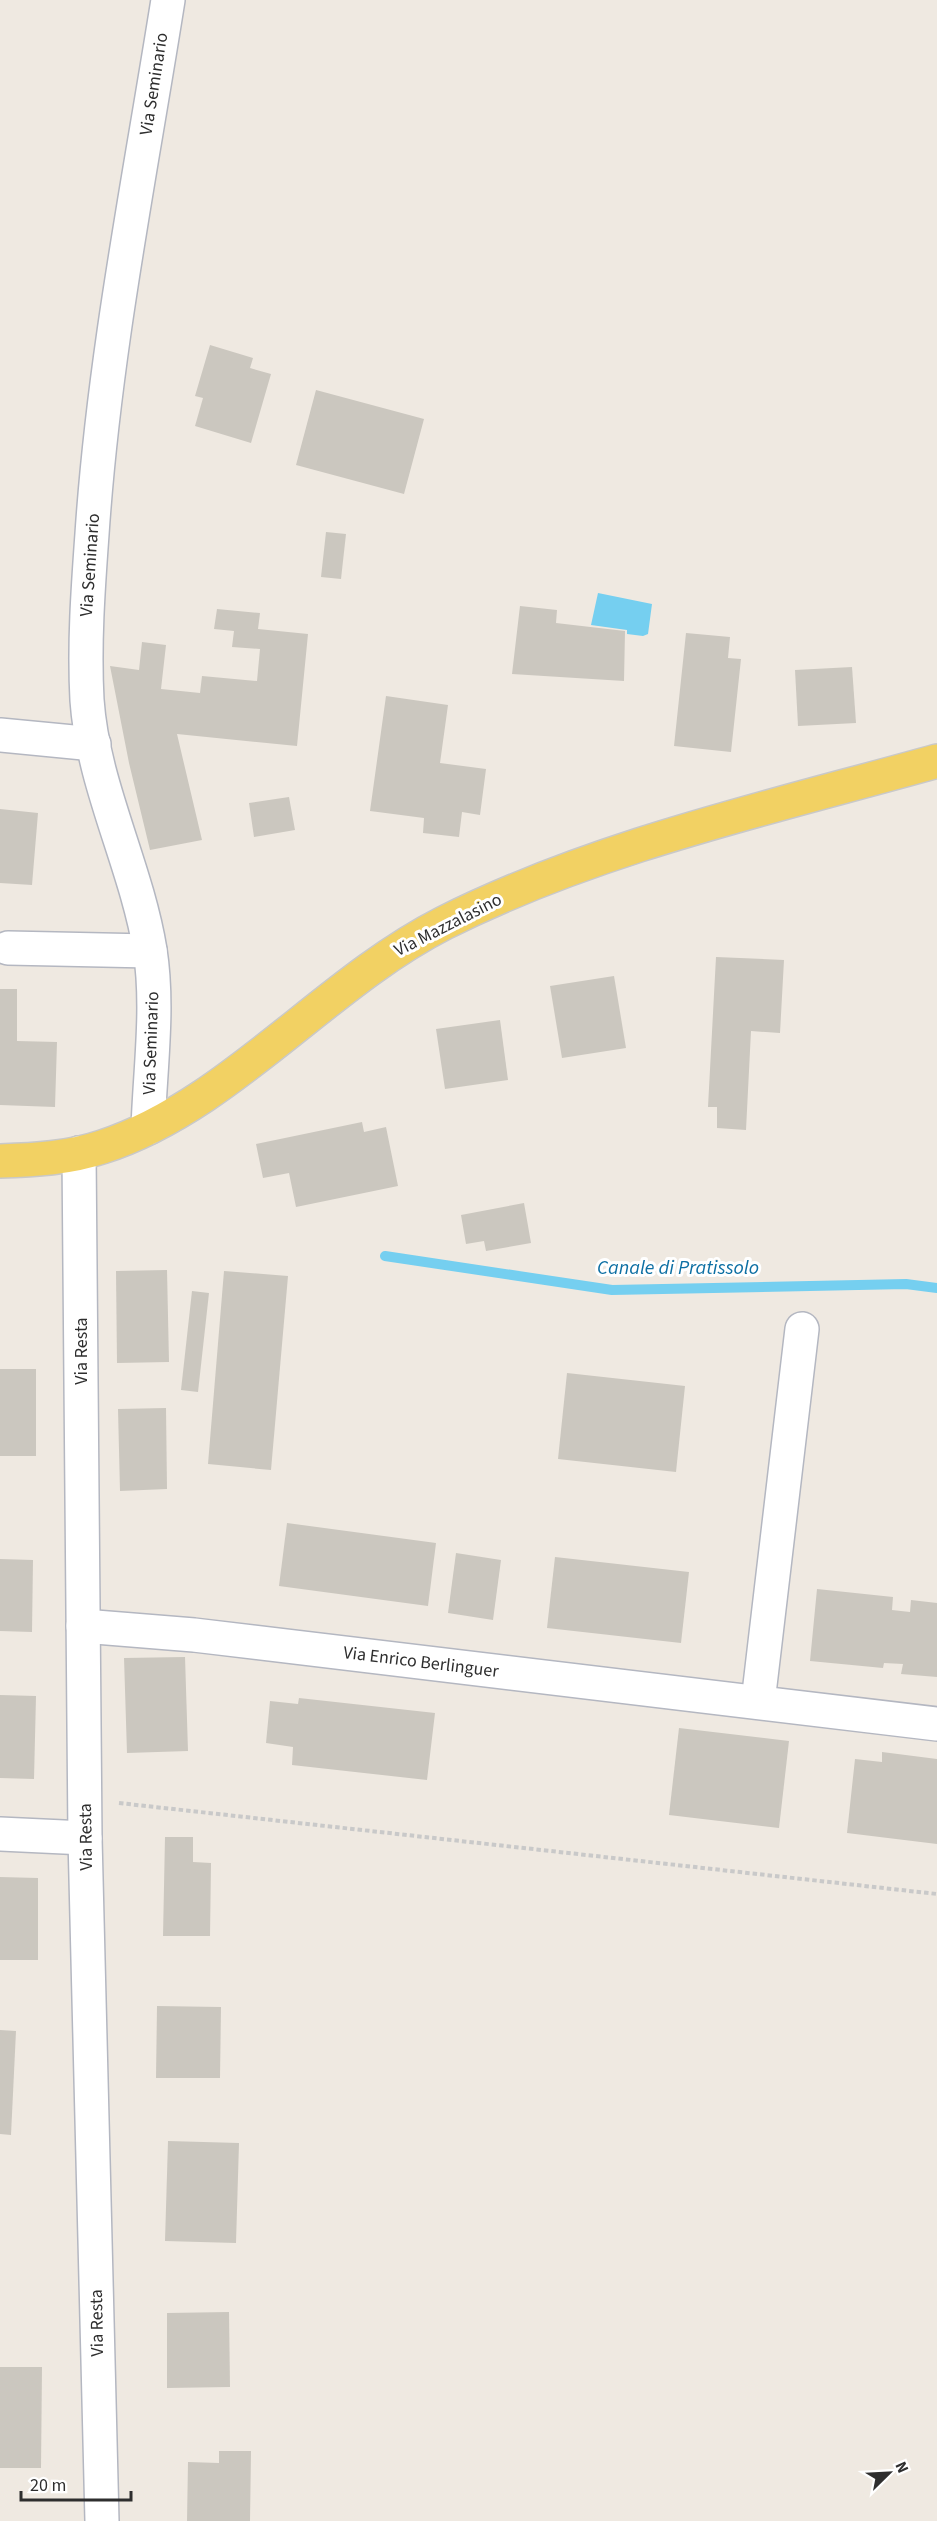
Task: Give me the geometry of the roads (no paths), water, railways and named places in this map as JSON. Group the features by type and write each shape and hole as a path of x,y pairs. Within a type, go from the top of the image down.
{"main road":[{"name":"Via Mazzalasino","path":"0,1161 45,1160 79,1153 102,1147 148,1128 237,1072 377,963 453,919 512,893 645,844 937,761"}],"street":[{"name":"Via Seminario","path":"148,1128 153,991 150,951 139,900 93,744 87,702 86,650 100,438 108,370 168,0"},
{"path":"0,735 93,744"},
{"path":"8,948 150,951"},
{"name":"Via Resta","path":"79,1153 85,1838 102,2521"},
{"path":"758,1702 802,1329"},
{"name":"Via Enrico Berlinguer","path":"83,1626 194,1635 937,1724"},
{"path":"0,1834 85,1838"}],"water":[{"path":"598,593 652,604 648,634 643,636 627,634 627,630 591,625"}],"waterway":[{"name":"Canale di Pratissolo","path":"385,1256 612,1290 906,1284 937,1288"}]}
